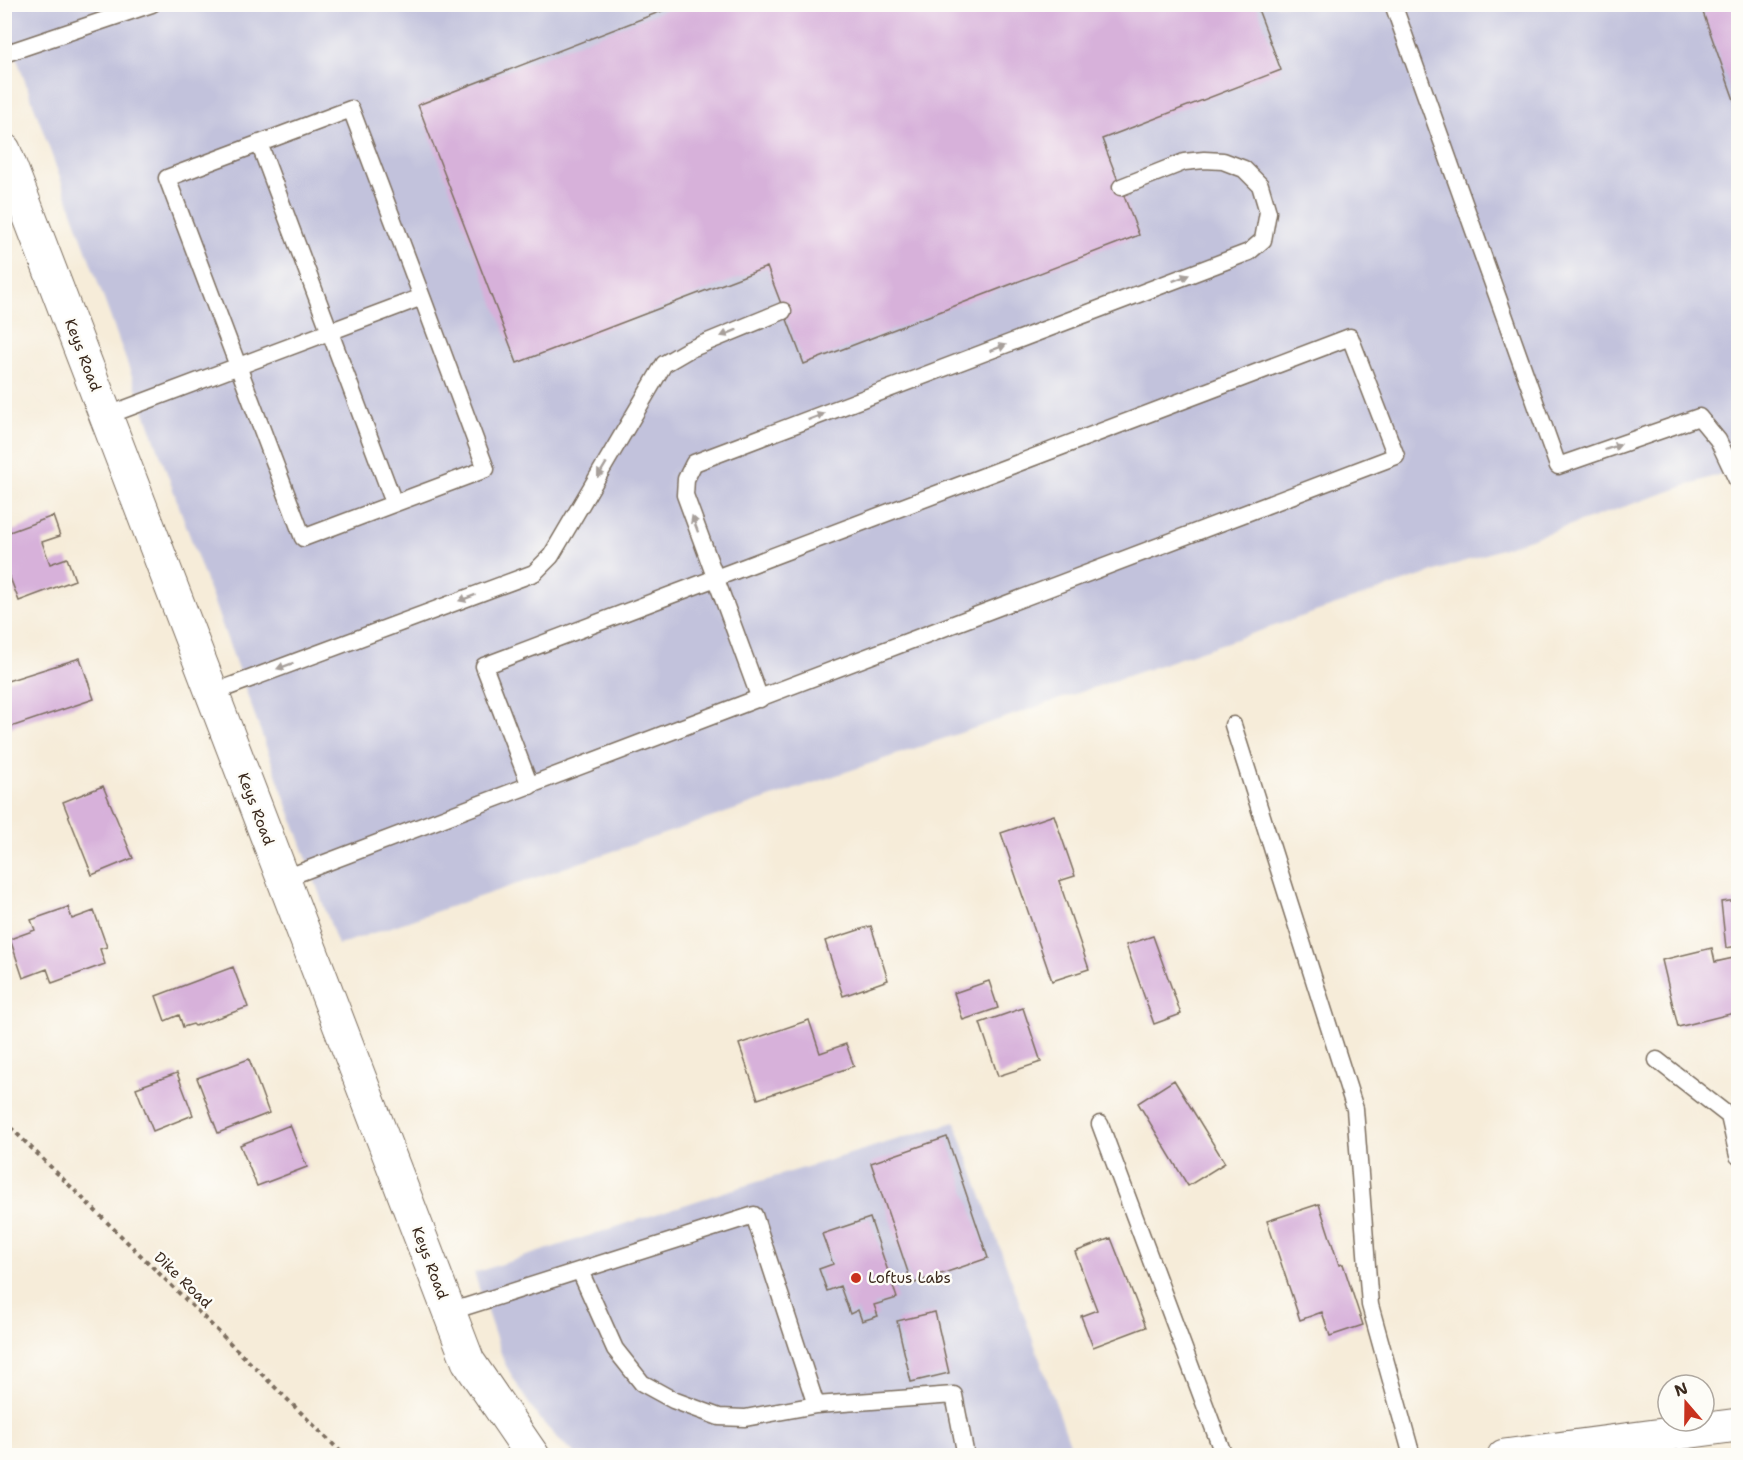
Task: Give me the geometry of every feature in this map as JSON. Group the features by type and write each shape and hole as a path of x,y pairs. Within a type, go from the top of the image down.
{"street":[{"name":"Keys Road","path":"4,150 468,1361 533,1455"},
{"path":"1504,1455 1738,1425"}],"lane":[{"path":"4,54 152,4"},
{"path":"1393,4 1558,466 1700,417 1718,440 1738,482"},
{"path":"351,109 422,297 486,469 303,538 167,178 351,109"},
{"path":"259,143 394,503"},
{"path":"760,699 685,495 686,478 694,463 1249,252 1263,240 1268,212 1260,185 1244,169 1223,161 1184,162 1120,187"},
{"path":"106,416 422,297"},
{"path":"212,693 534,573 551,556 664,364 688,350 783,311"},
{"path":"283,879 530,786 760,699 1396,456 1350,337 484,666 530,786"},
{"path":"1233,725 1355,1109 1370,1305 1412,1455"},
{"path":"1657,1060 1729,1116 1738,1156"},
{"path":"1100,1124 1224,1455"},
{"path":"449,1312 754,1215 816,1405"},
{"path":"580,1271 615,1348 642,1383 662,1395 719,1417 745,1418 816,1405 954,1395 966,1455"}],"path":[{"name":"Dike Road","path":"4,1121 345,1455"}],"shaded area":[{"path":"5,4 1738,5 1738,468 338,945 5,26"},
{"path":"955,1122 1074,1455 577,1455 560,1441 538,1417 520,1390 504,1362 474,1273 724,1192"}],"building":[{"path":"680,4 1256,4 1281,70 1102,139 1139,235 804,364 767,267 517,363 418,105"},
{"path":"1700,4 1738,4 1738,111"},
{"path":"53,516 60,536 42,542 50,564 67,558 75,580 19,601 4,562 4,534"},
{"path":"80,658 94,699 5,729 4,682"},
{"path":"103,786 133,858 92,875 63,802"},
{"path":"1054,815 1075,876 1059,881 1089,969 1052,981 1001,833"},
{"path":"1738,900 1738,946 1726,948 1721,902"},
{"path":"68,907 72,919 94,911 107,947 100,949 105,964 52,983 47,969 23,978 10,939 35,930 31,920"},
{"path":"871,926 888,980 843,996 825,941"},
{"path":"1153,936 1181,1014 1154,1024 1126,945"},
{"path":"1712,948 1715,962 1738,957 1738,1012 1678,1027 1662,960"},
{"path":"233,967 248,1007 195,1026 193,1024 183,1027 179,1015 165,1021 156,996"},
{"path":"989,981 998,1008 963,1020 954,993"},
{"path":"1023,1008 1041,1062 998,1076 980,1023"},
{"path":"809,1020 820,1053 846,1044 854,1066 758,1099 739,1044"},
{"path":"249,1059 269,1113 218,1133 197,1078"},
{"path":"177,1073 193,1115 153,1131 136,1088"},
{"path":"1174,1080 1225,1163 1188,1186 1138,1103"},
{"path":"290,1125 307,1167 257,1186 240,1145"},
{"path":"947,1137 988,1258 912,1284 871,1163"},
{"path":"1319,1204 1339,1265 1343,1264 1363,1325 1330,1336 1322,1312 1300,1320 1267,1221"},
{"name":"Loftus Labs","path":"870,1218 897,1298 874,1305 878,1316 862,1321 858,1310 850,1314 840,1286 827,1291 819,1269 833,1264 822,1234"},
{"path":"1111,1238 1146,1327 1093,1347 1081,1316 1097,1310 1075,1252"},
{"path":"935,1312 949,1373 911,1382 897,1321"}],"place":[{"name":"Loftus Labs","path":"856,1278"}]}
